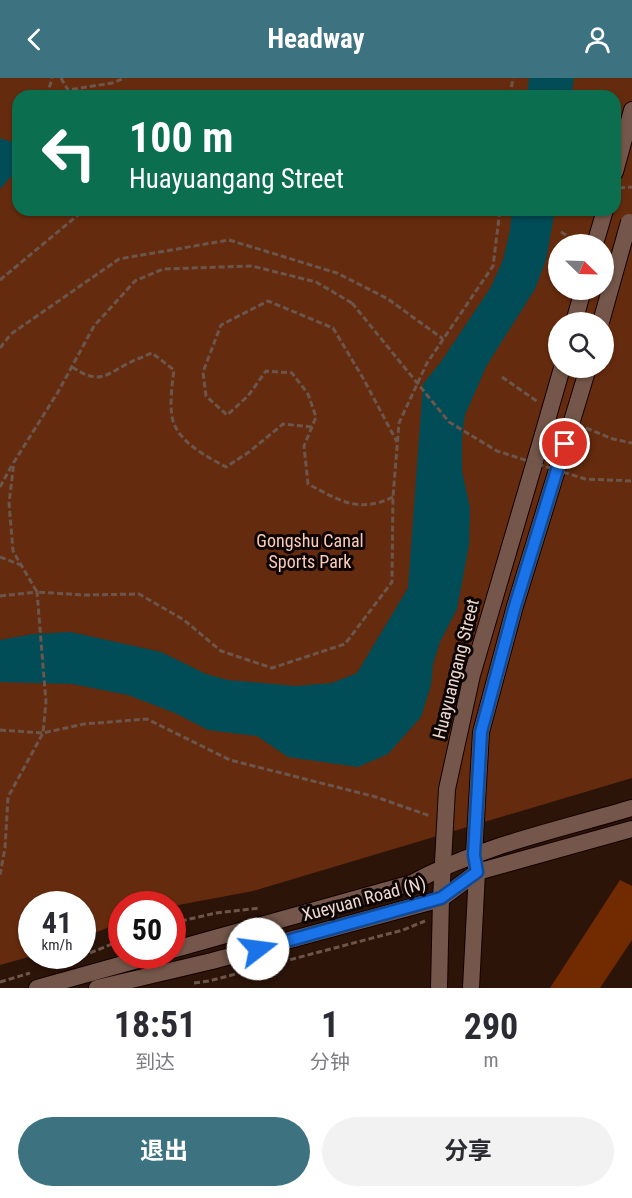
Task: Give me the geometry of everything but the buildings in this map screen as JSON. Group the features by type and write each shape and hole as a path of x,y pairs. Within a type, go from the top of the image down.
{"street":[{"path":"621,150 632,110"},
{"path":"598,234 603,216"},
{"path":"604,312 631,218"},
{"name":"Huayuangang Street","path":"439,988 442,867 447,789 472,675 558,378"},
{"path":"471,988 477,872 474,855 481,732 515,606 585,378"},
{"name":"Xueyuan Road (N)","path":"186,946 412,883 442,867 474,855 632,808"},
{"name":"Xueyuan Road (N)","path":"98,988 212,961 441,898 477,872 632,829"},
{"path":"34,980 108,965"}],"path":[{"path":"61,78 68,90 112,83 125,78"},
{"path":"0,279 77,216"},
{"path":"0,596 38,592 85,595 139,594 184,620 221,651 272,668 345,644 392,582 393,497 399,423 427,363 493,266 499,216"},
{"path":"561,232 565,234"},
{"path":"0,348 11,334 119,259 229,240 337,273 388,298 443,339"},
{"path":"0,487 94,326 135,281 163,269 252,266 316,282 352,303 449,422 497,451 585,479 632,481"},
{"path":"393,497 379,504 347,504 308,484 304,446 316,417 308,394 292,373 266,371 248,396 227,415 206,396 203,372 221,325 267,301 333,328 398,443"},
{"path":"72,367 86,375 107,377 126,364 152,353 174,370 171,400 174,426 197,452 226,467 249,452 283,424 312,427"},
{"path":"0,875 8,797 43,732 46,702 38,621 38,592 13,551 9,503 14,462"},
{"path":"0,557 22,566"},
{"path":"0,729 43,732 84,723 147,719 230,760 376,796 445,821"},
{"path":"0,822 7,822"},
{"path":"186,920 216,912 262,908"},
{"path":"0,981 34,980"}],"green space":[{"name":"Gongshu Canal Sports Park","path":"0,78 632,78 632,778 253,891 186,904 186,891 108,891 108,927 96,933 96,891 18,891 18,960 0,965"}],"water":[{"path":"529,78 574,78 572,90 528,90"},
{"path":"0,138 12,142 12,176 0,189"},
{"path":"511,216 554,216 551,234 548,234 546,260 535,289 487,365 465,415 462,436 462,471 470,508 469,545 457,609 440,642 433,664 431,685 421,717 388,754 358,767 288,757 257,736 208,730 175,713 128,695 72,684 0,682 0,640 33,634 71,632 161,652 206,674 228,680 295,686 332,683 357,673 408,588 423,384 440,363 491,287 503,260"}],"route":[{"path":"258,949 441,898 477,872 474,855 481,732 515,606 565,444"}]}
